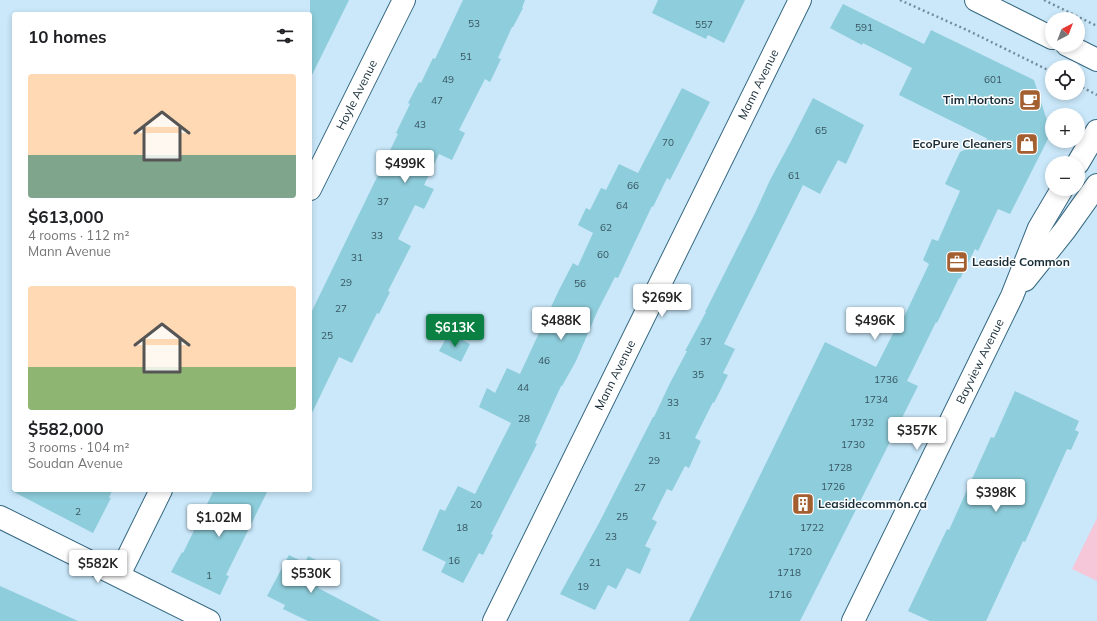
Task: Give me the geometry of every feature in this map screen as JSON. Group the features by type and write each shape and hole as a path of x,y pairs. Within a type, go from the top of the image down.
{"street":[{"name":"Hoyle Avenue","path":"312,185 404,0"},
{"name":"Mann Avenue","path":"494,621 800,0"},
{"path":"976,0 1045,34"},
{"path":"1081,52 1097,60"},
{"path":"1082,156 1097,131"},
{"name":"Bayview Avenue","path":"1012,296 1065,230 1097,185"},
{"name":"Bayview Avenue","path":"852,621 1012,296 1039,228 1058,196"},
{"path":"119,575 160,492"},
{"path":"0,518 119,575 209,621"}],"path":[{"path":"900,0 1045,69"},
{"path":"1044,0 1097,26"},
{"path":"1085,89 1097,95"}],"shaded area":[{"path":"1097,518 1097,581 1072,569"}],"building":[{"path":"310,0 349,0 312,75 312,12 310,12"},
{"path":"463,0 525,0 523,8 512,27 498,58 501,59 490,82 485,79 459,130 465,133 452,160 439,154 424,185 434,189 424,209 415,205 398,239 411,246 388,291 390,292 379,314 377,313 352,363 339,357 312,413 312,311 398,134 396,133 410,104 408,103 419,82 421,83 433,58 435,59"},
{"path":"658,0 745,0 724,43 708,35 706,39 652,13"},
{"path":"843,4 924,44 931,30 1034,80 1045,114 1045,145 1010,214 998,209 978,251 975,249 937,323 936,322 907,381 918,386 800,621 689,621 825,342 876,367 902,316 904,317 929,264 923,260 932,239 938,241 960,191 945,184 960,152 988,139 899,95 912,68 863,43 862,45 830,28"},
{"path":"682,88 710,102 670,180 667,178 653,207 652,206 618,278 615,277 598,310 576,361 561,386 535,443 537,444 491,534 493,535 483,555 479,553 463,583 441,572 446,562 422,550 440,509 445,511 458,486 475,494 511,423 479,407 487,388 495,393 507,368 520,374 559,290 573,263 578,266 593,233 578,225 586,208 590,210 601,188 606,190 619,164 638,173"},
{"path":"813,98 864,125 846,164 838,160 820,194 803,185 724,344 735,349 723,373 728,375 695,438 701,441 689,468 685,466 672,491 667,489 652,519 657,522 645,546 651,549 640,574 627,568 616,589 608,585 595,610 560,594 654,417 770,180"},
{"path":"449,333 470,344 461,362 439,351"},
{"path":"1015,391 1079,421 1075,430 1079,432 1071,450 1067,449 1025,542 1023,541 986,621 930,621 908,611 947,529 949,530 991,437 994,438"},
{"path":"14,492 111,492 109,498 111,498 93,533"},
{"path":"213,492 267,492 226,575 229,576 220,595 171,572 182,552 183,553"},
{"path":"289,555 305,563 308,556 324,564 320,574 324,576 318,588 381,621 308,621 283,609 285,605 267,596"},
{"path":"0,586 78,621 0,621"}],"place":[{"name":"Tim Hortons","path":"1030,100"},
{"name":"EcoPure Cleaners","path":"1027,144"},
{"name":"Leaside Common","path":"957,262"},
{"name":"Leasidecommon.ca","path":"803,504"}]}
